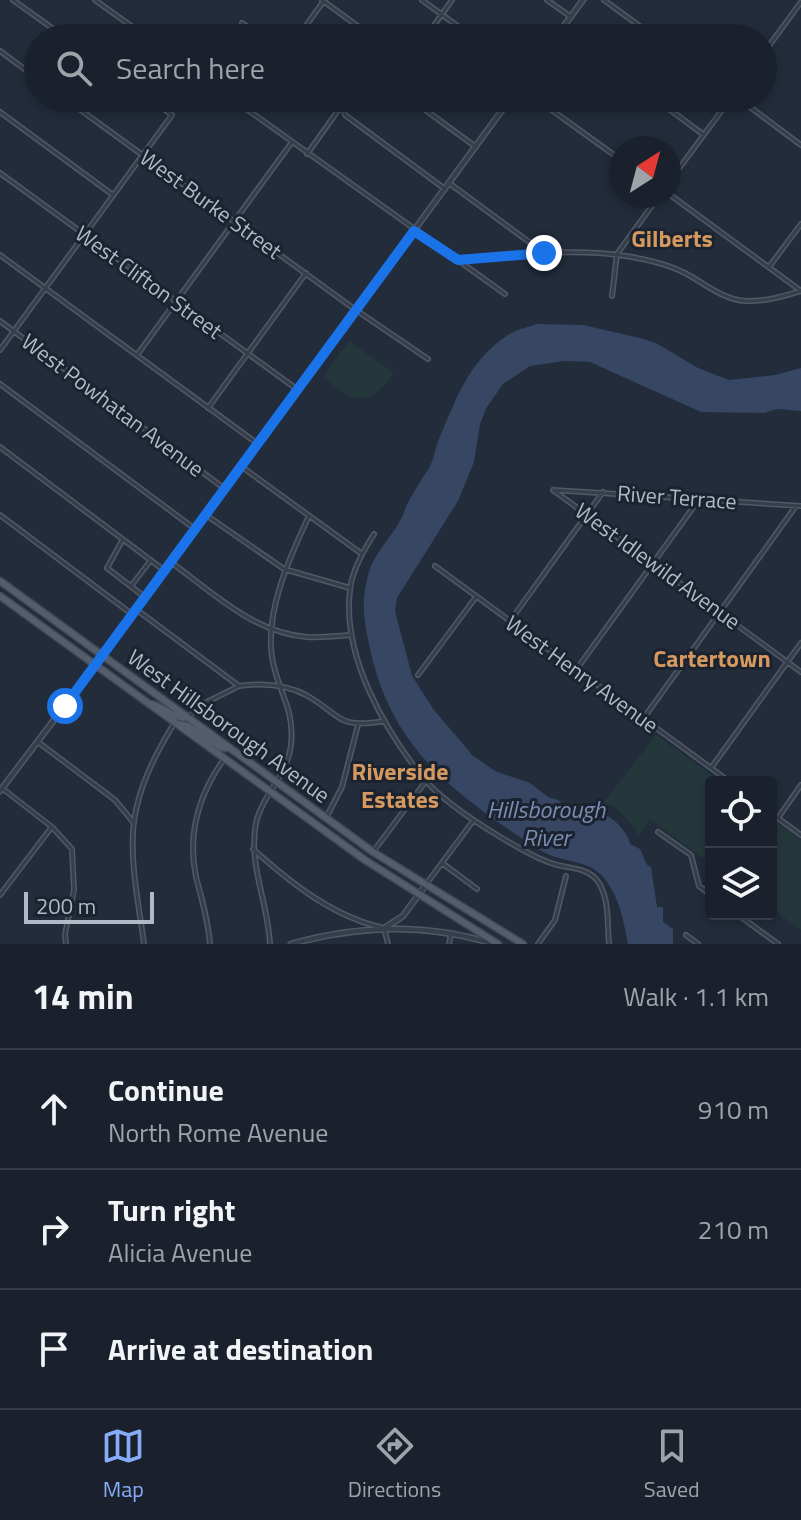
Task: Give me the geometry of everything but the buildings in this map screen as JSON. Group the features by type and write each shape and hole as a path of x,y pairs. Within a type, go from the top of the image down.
{"main road":[{"name":"West Hillsborough Avenue","path":"0,581 373,852 523,944"},
{"path":"0,587 18,595"},
{"name":"West Hillsborough Avenue","path":"0,596 270,792 418,895 497,944"},
{"path":"144,701 162,707 177,717 186,718"},
{"path":"174,723 188,726 220,747 229,749"}],"street":[{"path":"13,0 46,24"},
{"path":"95,0 128,24"},
{"path":"307,24 323,0 355,24"},
{"path":"422,0 455,24"},
{"path":"435,24 452,0"},
{"path":"547,0 571,17"},
{"path":"566,24 583,0"},
{"path":"604,0 637,24"},
{"path":"777,34 801,1"},
{"path":"0,51 24,69"},
{"path":"0,112 113,195"},
{"name":"West Burke Street","path":"84,112 428,359"},
{"path":"0,350 172,115 168,112"},
{"path":"249,112 505,294"},
{"path":"307,154 334,112"},
{"path":"343,112 445,189"},
{"path":"428,112 476,147"},
{"path":"66,944 65,934 74,890 72,849 52,827 1,790 146,598 501,112"},
{"path":"554,112 609,151"},
{"path":"673,112 704,135"},
{"path":"681,166 721,112"},
{"path":"757,112 801,145"},
{"path":"137,355 292,142"},
{"name":"West Clifton Street","path":"0,173 298,390"},
{"path":"449,183 544,253"},
{"path":"681,203 801,291"},
{"path":"612,296 617,254 650,208"},
{"path":"769,267 801,224"},
{"path":"458,260 544,253 617,254 682,271 720,294 737,299 771,299 801,291"},
{"path":"0,255 258,444"},
{"path":"208,408 306,273"},
{"name":"West Powhatan Avenue","path":"0,321 225,489"},
{"path":"0,384 195,529"},
{"path":"0,447 165,571"},
{"name":"West Powhatan Avenue","path":"242,467 362,554"},
{"name":"River Terrace","path":"553,490 799,506"},
{"name":"West Idlewild Avenue","path":"553,490 801,672"},
{"path":"510,621 604,491"},
{"path":"576,670 700,498"},
{"path":"643,719 799,506"},
{"path":"0,515 239,686"},
{"path":"206,515 284,569 350,588"},
{"path":"270,944 253,849 257,819 288,762 292,713 280,687 271,655 272,629 284,569 309,516"},
{"path":"374,534 362,554 350,588 351,635 361,672 385,721 426,781 474,820 550,863 585,871 593,876 603,892 609,944"},
{"path":"123,539 107,568 146,598"},
{"path":"131,586 151,560"},
{"path":"171,562 248,619 272,629 306,637 351,635"},
{"name":"West Henry Avenue","path":"435,566 722,776"},
{"path":"418,675 476,596"},
{"path":"711,768 801,643"},
{"path":"186,718 205,703 239,686 263,683 304,694 339,719 358,725 385,721"},
{"path":"144,944 134,862 134,823 146,776 174,723"},
{"path":"326,818 342,787 358,725"},
{"path":"38,742 115,800 134,823"},
{"path":"210,944 194,865 193,835 205,789 224,759"},
{"path":"0,778 6,783"},
{"path":"373,852 426,781"},
{"path":"801,785 778,818 801,835"},
{"path":"291,944 327,934 384,928 403,916 474,820"},
{"path":"0,895 52,827"},
{"path":"658,832 691,855 699,886 705,890"},
{"path":"253,849 283,875 361,924 451,933 497,944"},
{"path":"442,863 477,889"},
{"path":"538,944 555,920 566,876"},
{"path":"745,920 778,944"},
{"path":"384,928 388,944"},
{"path":"449,944 451,933"},
{"path":"327,934 328,944"},
{"path":"686,935 698,944"}],"green space":[{"path":"349,341 394,373 369,397 353,397 323,377"},
{"path":"656,735 714,776 705,776 705,860 650,819 639,835 615,807 600,807"},
{"path":"777,822 801,840 801,930 777,912"}],"water":[{"name":"Hillsborough River","path":"536,324 583,325 640,338 729,380 775,375 801,368 801,411 777,409 764,413 701,412 590,362 564,361 530,366 503,384 487,407 480,424 474,462 458,501 397,598 395,611 412,676 434,710 472,755 495,771 530,783 573,812 593,816 603,813 618,824 630,844 640,849 651,867 657,907 663,907 663,922 673,929 673,944 628,944 616,897 602,876 582,864 538,849 475,805 427,762 391,710 378,679 369,644 364,608 369,572 431,465 465,381 495,345 511,333"}],"district":[{"name":"Gilberts","path":"672,239"},
{"name":"Cartertown","path":"712,659"},
{"name":"Riverside Estates","path":"400,786"}],"route":[{"path":"65,706 414,231 458,260 544,253"}]}
